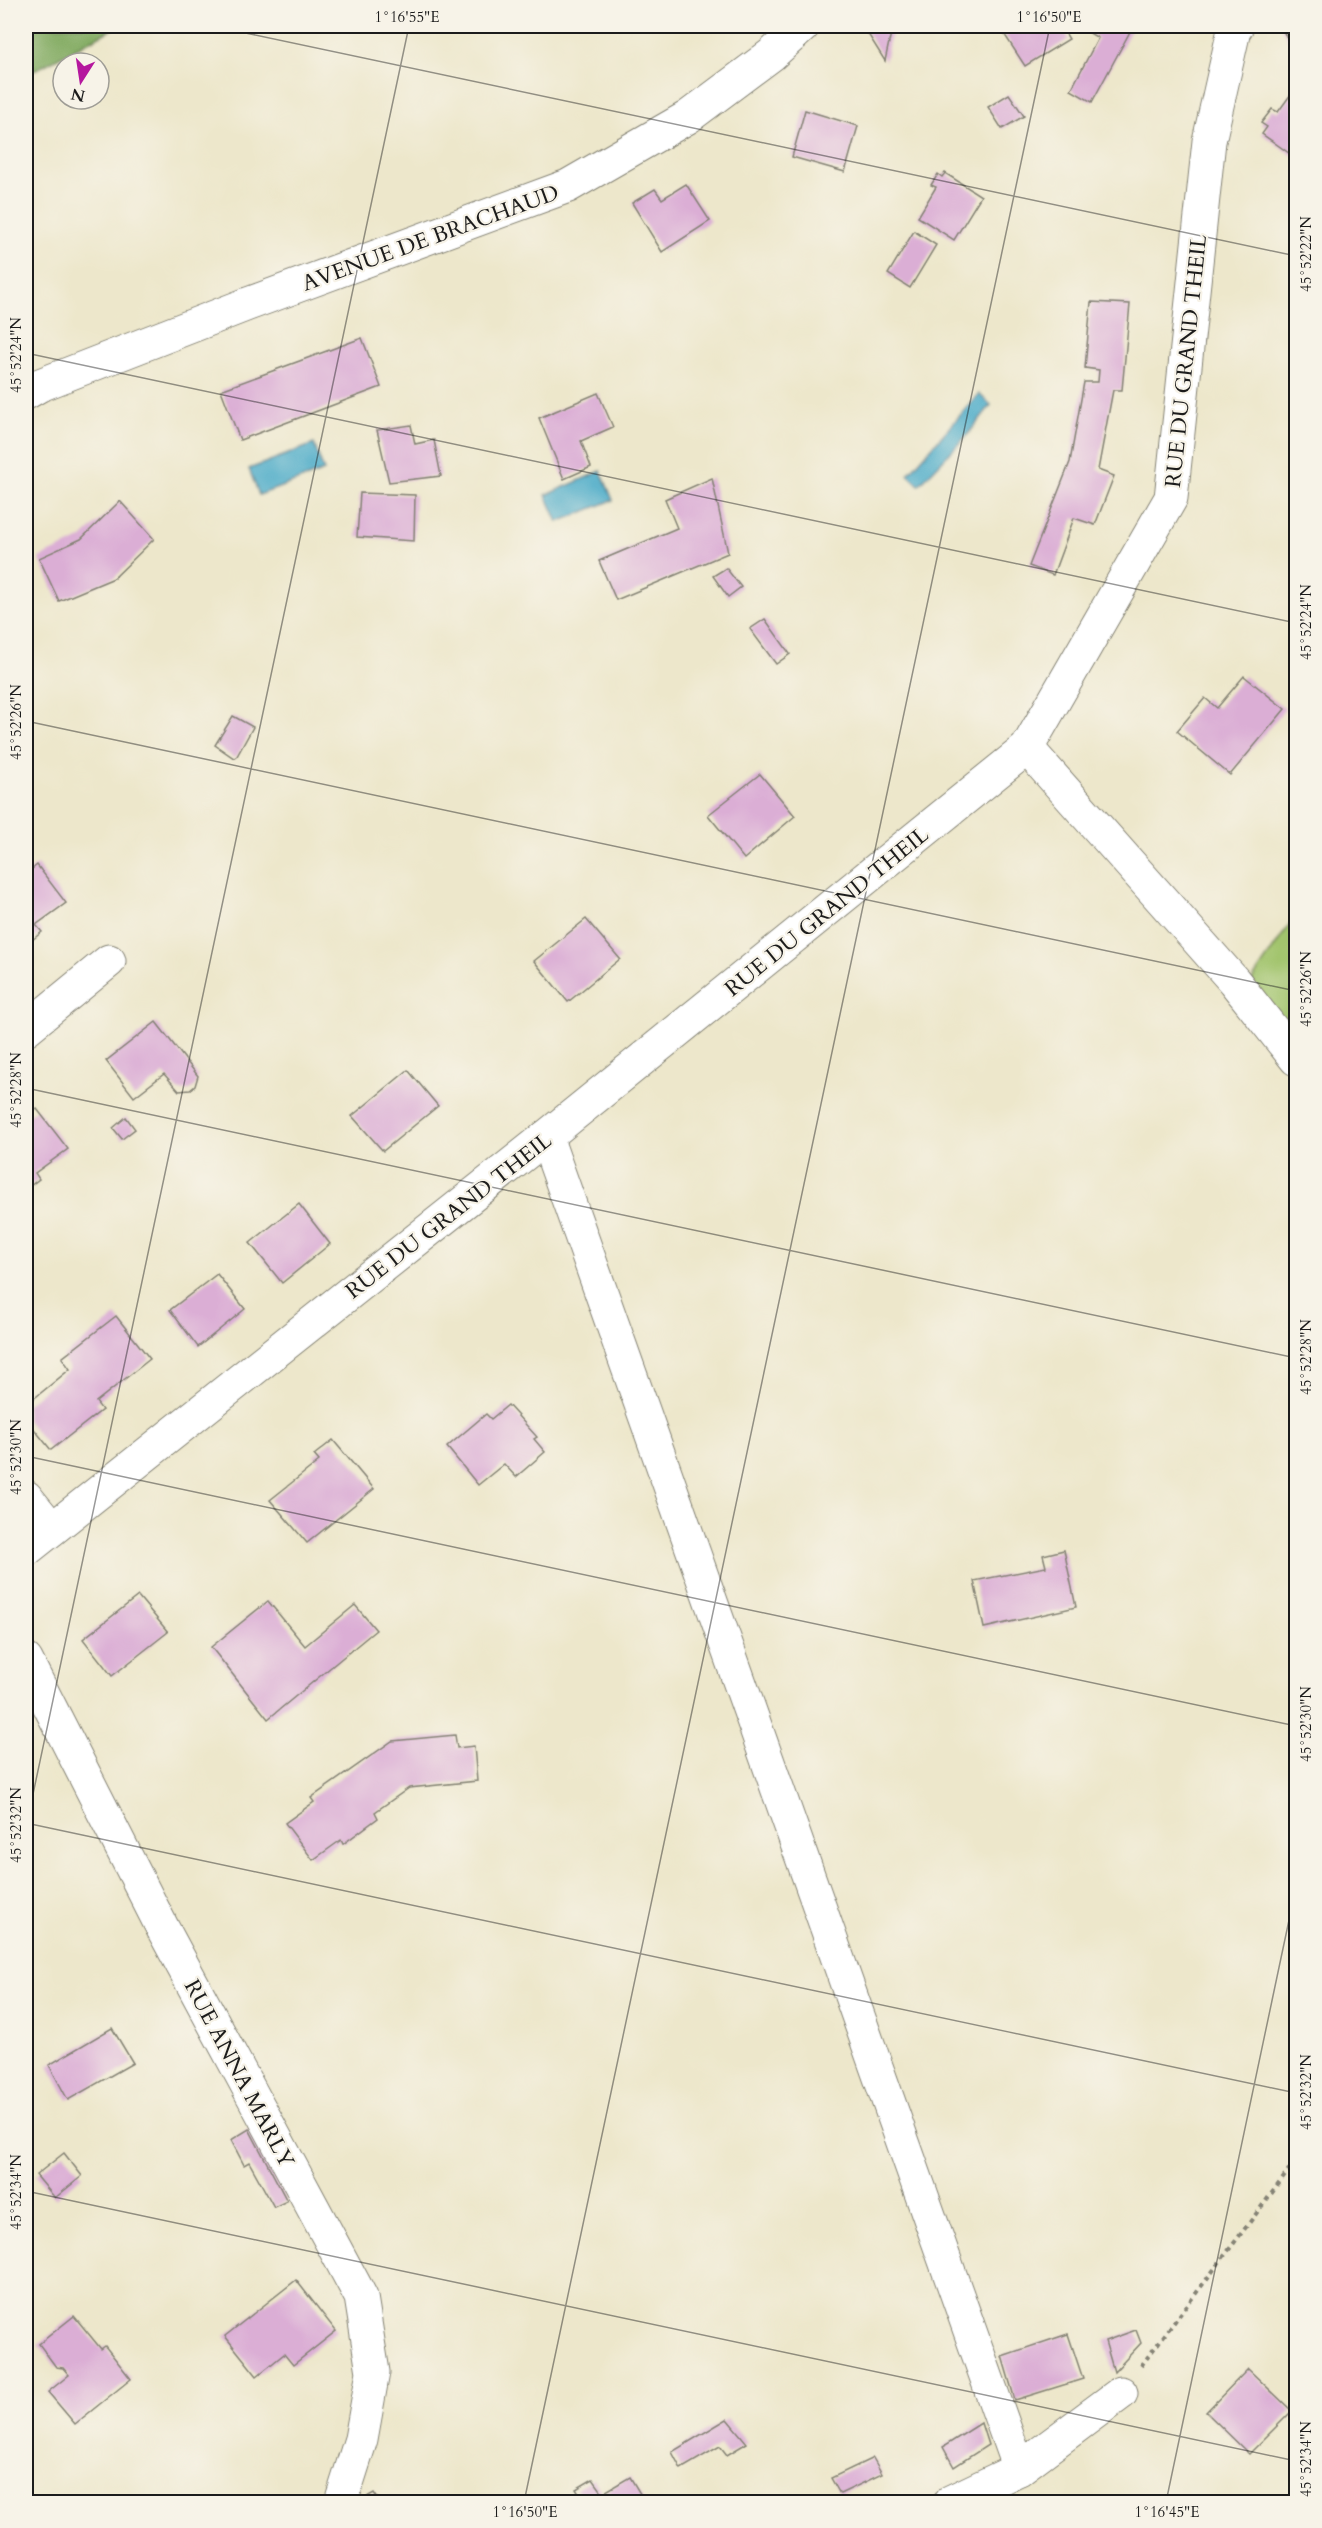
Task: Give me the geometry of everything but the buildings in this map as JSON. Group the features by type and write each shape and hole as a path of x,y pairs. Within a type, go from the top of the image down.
{"street":[{"name":"AVENUE DE BRACHAUD","path":"26,393 40,385 248,304 568,186 688,117 771,55 803,26"},
{"name":"RUE DU GRAND THEIL","path":"26,1550 546,1137 1027,748 1171,498 1209,141 1233,30 1237,26"},
{"path":"1027,748 1234,981 1296,1059"},
{"path":"26,1029 109,961"},
{"path":"546,1137 1019,2469"},
{"path":"26,1497 52,1529"},
{"name":"RUE ANNA MARLY","path":"26,1660 162,1929 361,2297 373,2372 361,2439 341,2502"},
{"path":"950,2502 1019,2469 1121,2392"}],"path":[{"path":"1121,2392 1296,2161"}],"green space":[{"path":"26,26 118,26 71,51 51,51 51,62 26,75"},
{"path":"1296,915 1296,1042 1250,983"}],"water":[{"path":"979,394 991,405 969,433 919,485 908,474"},
{"path":"314,444 324,471 259,495 249,469"},
{"path":"601,471 613,500 558,522 546,495"}]}
